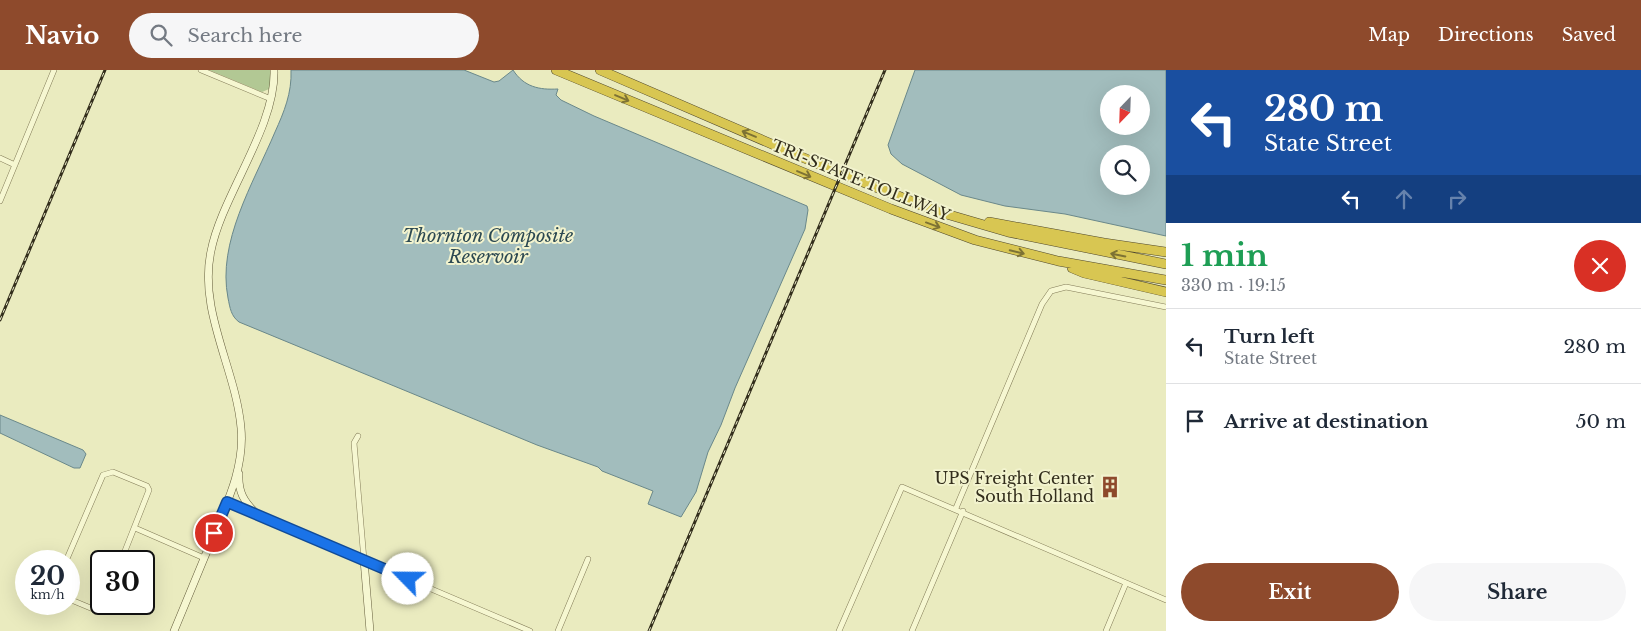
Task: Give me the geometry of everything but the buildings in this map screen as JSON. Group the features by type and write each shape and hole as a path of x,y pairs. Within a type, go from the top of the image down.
{"highway":[{"name":"TRI-STATE TOLLWAY","path":"556,70 918,220 975,240 1058,261 1166,280"},
{"name":"TRI-STATE TOLLWAY","path":"600,70 825,167 936,211 1008,232 1166,264"},
{"path":"936,211 1045,233 1166,252"},
{"path":"1058,261 1084,273 1166,292"}],"street":[{"path":"0,200 54,70"},
{"path":"201,70 271,99"},
{"path":"257,514 243,500 239,490 239,467 242,446 240,416 219,338 208,285 208,267 211,250 220,224 271,99 274,70"},
{"path":"0,158 15,165"},
{"path":"956,508 1042,304 1051,291 1066,287 1166,307"},
{"path":"358,436 354,444 370,631"},
{"path":"174,631 227,502 239,467"},
{"path":"71,550 103,475 107,472 112,472 147,486 149,495 125,550"},
{"path":"839,631 902,486 1166,600"},
{"path":"227,502 530,631"},
{"path":"912,631 963,511"},
{"path":"135,528 204,558"},
{"path":"558,631 588,560"},
{"path":"1106,631 1126,583"}],"green space":[{"path":"209,70 274,70 276,86 262,92"}],"water":[{"name":"Thornton Composite Reservoir","path":"291,70 464,70 494,82 499,81 513,70 527,84 544,89 558,89 556,95 561,100 594,116 807,206 805,229 708,452 696,492 681,517 648,504 653,491 236,320 229,305 226,277 232,235 239,214 284,110 289,94"},
{"path":"915,70 1166,70 1166,236 1065,214 1005,206 961,195 902,164 891,154 888,145"},
{"path":"0,415 83,450 86,454 80,468 74,468 0,433"}],"railway":[{"path":"0,320 105,70"},
{"path":"649,631 885,70"}],"place":[{"name":"UPS Freight Center South Holland","path":"1110,487"}],"route":[{"path":"214,533 227,502 408,579"}]}
